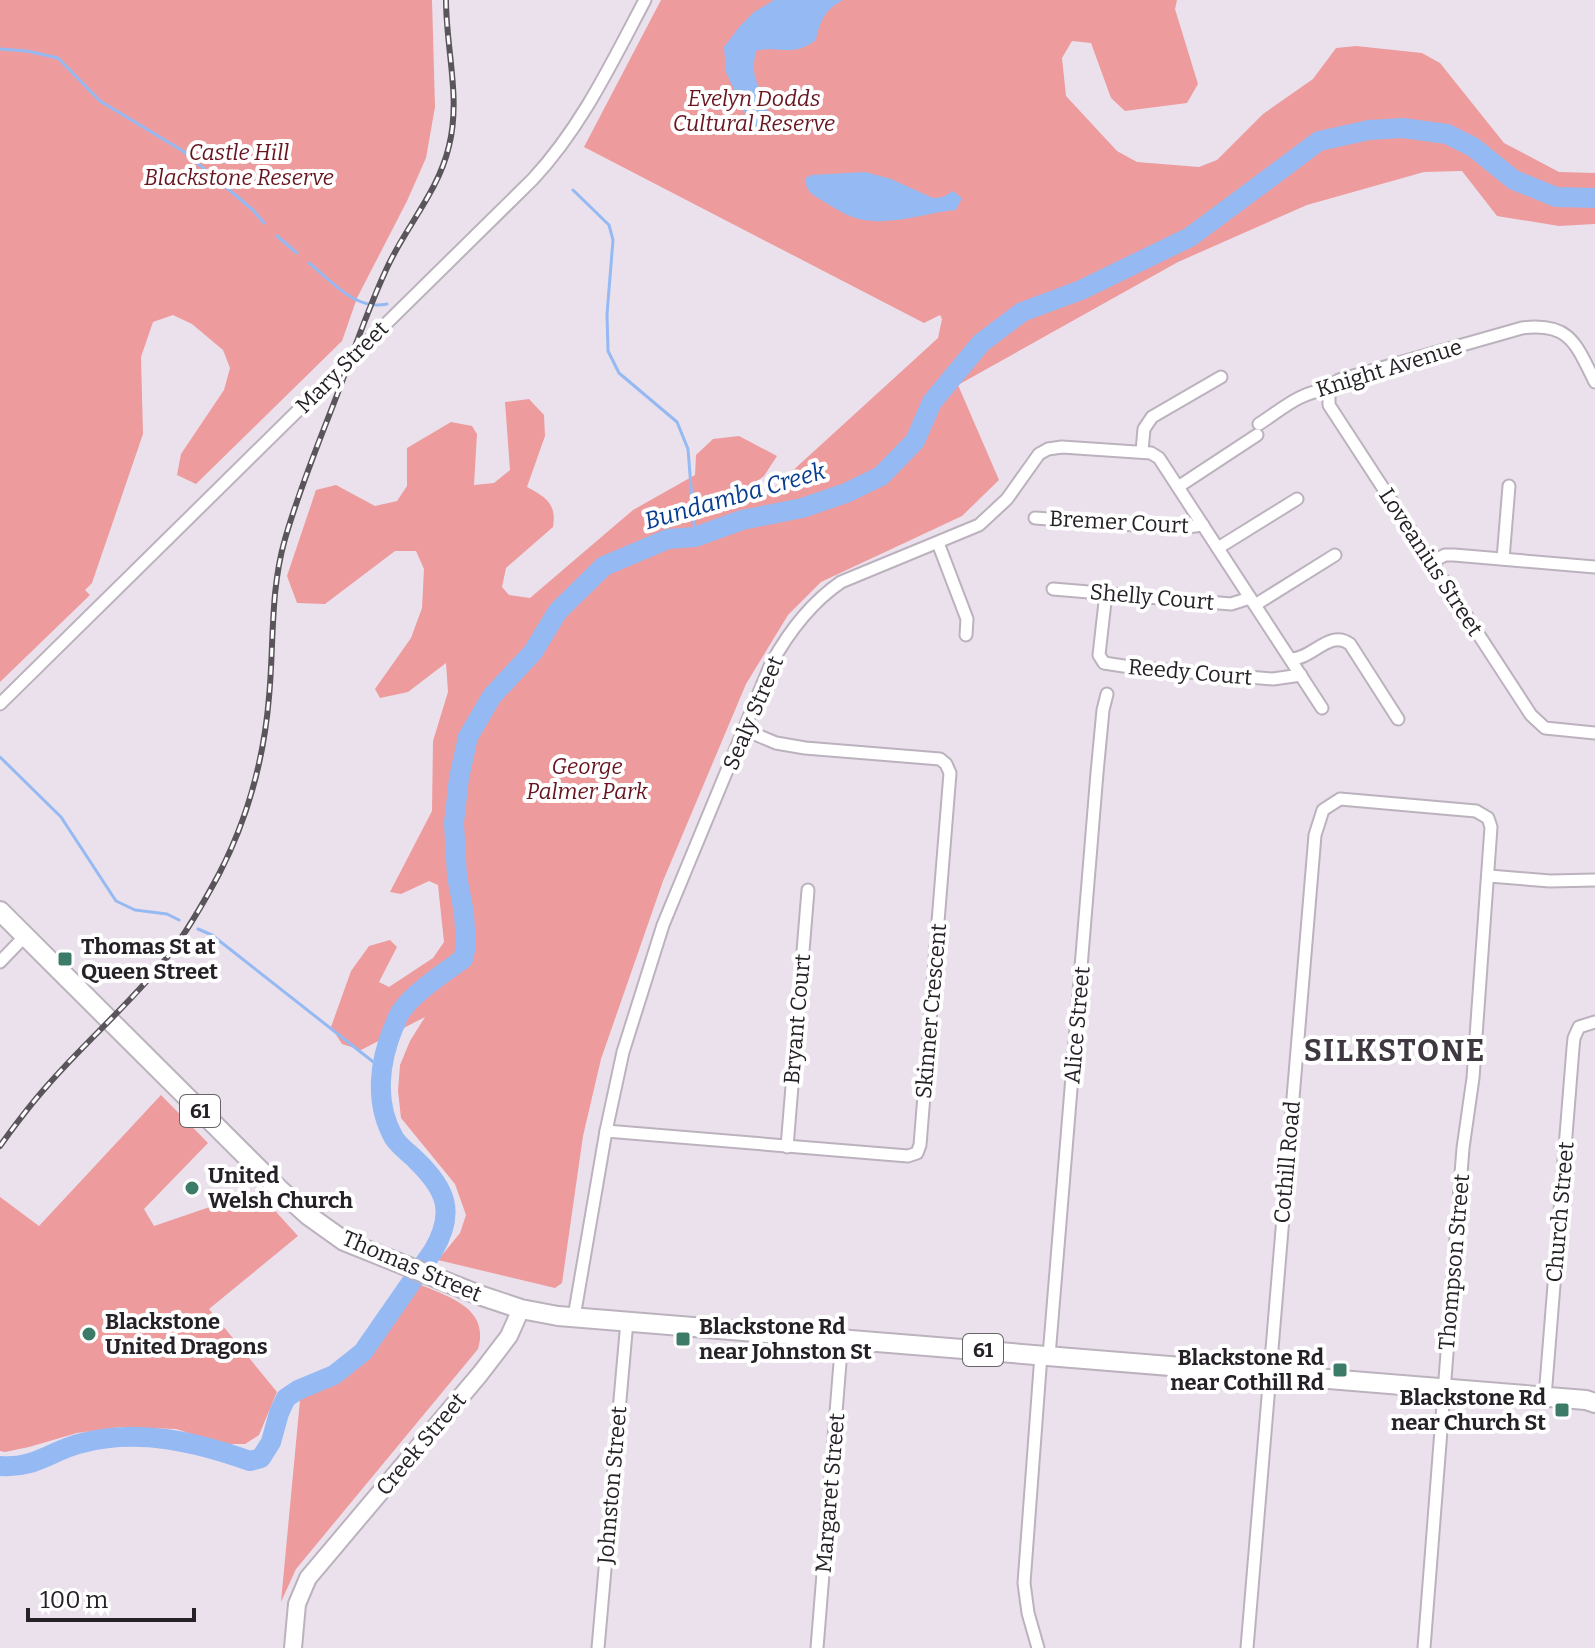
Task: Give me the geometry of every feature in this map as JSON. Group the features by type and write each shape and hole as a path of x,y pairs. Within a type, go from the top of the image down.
{"main road":[{"name":"Thomas Street","path":"0,911 309,1216 344,1241 521,1309"},
{"name":"61","path":"521,1309 574,1317 1592,1401"},
{"name":"Creek Street","path":"293,1648 297,1604 302,1587 311,1573 480,1374 509,1336 521,1309"}],"street":[{"name":"Mary Street","path":"0,704 554,156 584,114 645,0"},
{"name":"Knight Avenue","path":"1178,487 1311,392 1329,390 1339,380 1522,328 1550,327 1571,338 1595,382"},
{"path":"1221,377 1152,417 1144,429 1142,451 1159,458 1322,708"},
{"name":"Loveanius Street","path":"1329,390 1329,405 1531,715 1545,728 1595,733"},
{"name":"Sealy Street","path":"574,1317 623,1052 663,925 771,664 781,647 825,592 841,582 979,525 1007,499 1044,451 1062,447 1142,451"},
{"path":"1503,559 1509,486"},
{"path":"1218,548 1297,499"},
{"name":"Bremer Court","path":"1035,518 1179,528 1203,525"},
{"path":"938,543 967,619 966,635"},
{"path":"1252,602 1335,555"},
{"path":"1431,562 1445,555 1595,567"},
{"name":"Shelly Court","path":"1053,589 1231,604 1252,602"},
{"name":"Reedy Court","path":"1106,593 1099,655 1104,663 1273,679 1301,675"},
{"path":"1291,659 1306,656 1333,639 1343,639 1355,651 1398,719"},
{"name":"Alice Street","path":"1038,1648 1028,1613 1024,1583 1097,773 1107,694"},
{"name":"Skinner Crescent","path":"606,1131 908,1156 917,1153 920,1145 950,773 940,759 805,748 776,743 745,730"},
{"name":"Cothill Road","path":"1247,1648 1310,882 1315,835 1323,810 1340,799 1464,809 1484,814 1491,827 1489,876"},
{"path":"1489,876 1550,881 1595,880"},
{"name":"Thompson Street","path":"1424,1648 1463,1148 1473,1078 1489,876"},
{"name":"Bryant Court","path":"787,1147 808,890"},
{"path":"0,962 25,936"},
{"name":"Church Street","path":"1545,1397 1574,1038 1579,1027 1595,1022"},
{"name":"Johnston Street","path":"598,1648 627,1321"},
{"name":"Margaret Street","path":"817,1648 842,1338"}],"green space":[{"name":"Castle Hill Blackstone Reserve","path":"0,0 432,0 435,107 426,158 357,298 342,341 196,484 177,475 181,454 224,390 230,368 223,350 192,324 173,315 153,322 141,357 143,434 92,583 85,590 90,595 0,682"},
{"path":"661,0 1177,0 1175,9 1198,84 1187,103 1125,111 1111,98 1091,43 1072,41 1062,58 1066,96 1117,151 1137,162 1199,167 1217,160 1263,114 1313,79 1336,48 1356,46 1422,53 1440,63 1504,143 1559,172 1595,173 1595,224 1559,226 1497,216 1462,171 1424,172 1307,205 1178,262 958,385 999,480 962,516 821,582 788,615 746,684 663,881 601,1059 583,1136 562,1283 555,1288 438,1260 460,1233 466,1215 455,1184 401,1118 398,1091 400,1065 425,1017 361,1050 342,1044 331,1027 351,971 369,946 390,940 397,947 379,982 389,987 433,958 444,942 438,885 429,881 401,894 390,892 432,811 433,741 448,692 446,663 408,692 380,698 375,689 411,638 422,608 424,569 416,551 395,551 325,604 297,603 287,576 316,490 336,485 375,506 397,501 407,486 407,448 451,422 472,426 477,434 474,485 494,483 510,470 505,402 529,399 544,415 545,436 527,487 551,506 553,527 506,568 502,587 509,595 530,598 633,510 695,475 696,455 713,439 739,436 777,456 764,476 724,506 734,509 766,495 938,338 940,315 924,323 584,147"},
{"path":"161,1095 208,1143 144,1209 154,1226 257,1191 298,1236 209,1309 277,1392 259,1435 245,1444 223,1444 176,1429 121,1427 77,1433 29,1447 0,1451 0,1197 39,1226"},
{"path":"419,1284 454,1299 473,1314 480,1335 478,1349 296,1569 281,1602 300,1400 337,1382 371,1354"}],"water":[{"path":"774,0 843,0 828,11 816,40 808,45 793,50 756,51 755,77 769,117 767,132 759,133 751,127 726,72 724,47 754,12"},
{"path":"865,172 891,179 933,198 953,191 962,198 956,210 900,220 872,221 842,212 813,195 807,187 806,178 811,175"}],"waterway":[{"path":"0,49 58,58 100,101 183,151 253,210 264,223"},
{"name":"Bundamba Creek","path":"0,1466 23,1465 71,1446 125,1437 188,1443 250,1461 261,1458 271,1442 286,1398 334,1375 363,1352 433,1251 444,1224 444,1202 435,1181 396,1141 388,1125 381,1097 385,1054 394,1026 408,1003 463,959 466,946 464,913 457,876 454,823 468,737 492,696 533,652 558,611 604,566 668,539 695,537 742,520 802,508 846,493 881,476 915,441 932,402 981,343 1022,312 1081,290 1190,237 1319,141 1369,130 1403,128 1447,134 1473,147 1514,180 1556,197 1595,198"},
{"path":"573,190 609,225 613,240 607,314 608,351 619,373 677,422 688,449 695,537"},
{"path":"277,236 297,253"},
{"path":"309,263 354,299 375,305 387,304"},
{"path":"0,757 61,817 116,901 135,910 167,914 179,920"},
{"path":"198,929 212,935 381,1068"}],"railway":[{"path":"0,1146 47,1086 169,955 208,895 238,832 253,788 263,743 277,578 291,521 379,285 429,195 449,146 454,110 446,0"}],"place":[{"name":"Thomas St at Queen Street","path":"65,959"},
{"name":"United Welsh Church","path":"192,1188"},
{"name":"Blackstone United Dragons","path":"89,1334"},
{"name":"Blackstone Rd near Johnston St","path":"683,1339"},
{"name":"Blackstone Rd near Cothill Rd","path":"1340,1370"},
{"name":"Blackstone Rd near Church St","path":"1562,1410"}],"district":[{"name":"SILKSTONE","path":"1395,1051"}],"park label":[{"name":"Evelyn Dodds Cultural Reserve","path":"754,110"},
{"name":"George Palmer Park","path":"587,778"}]}
